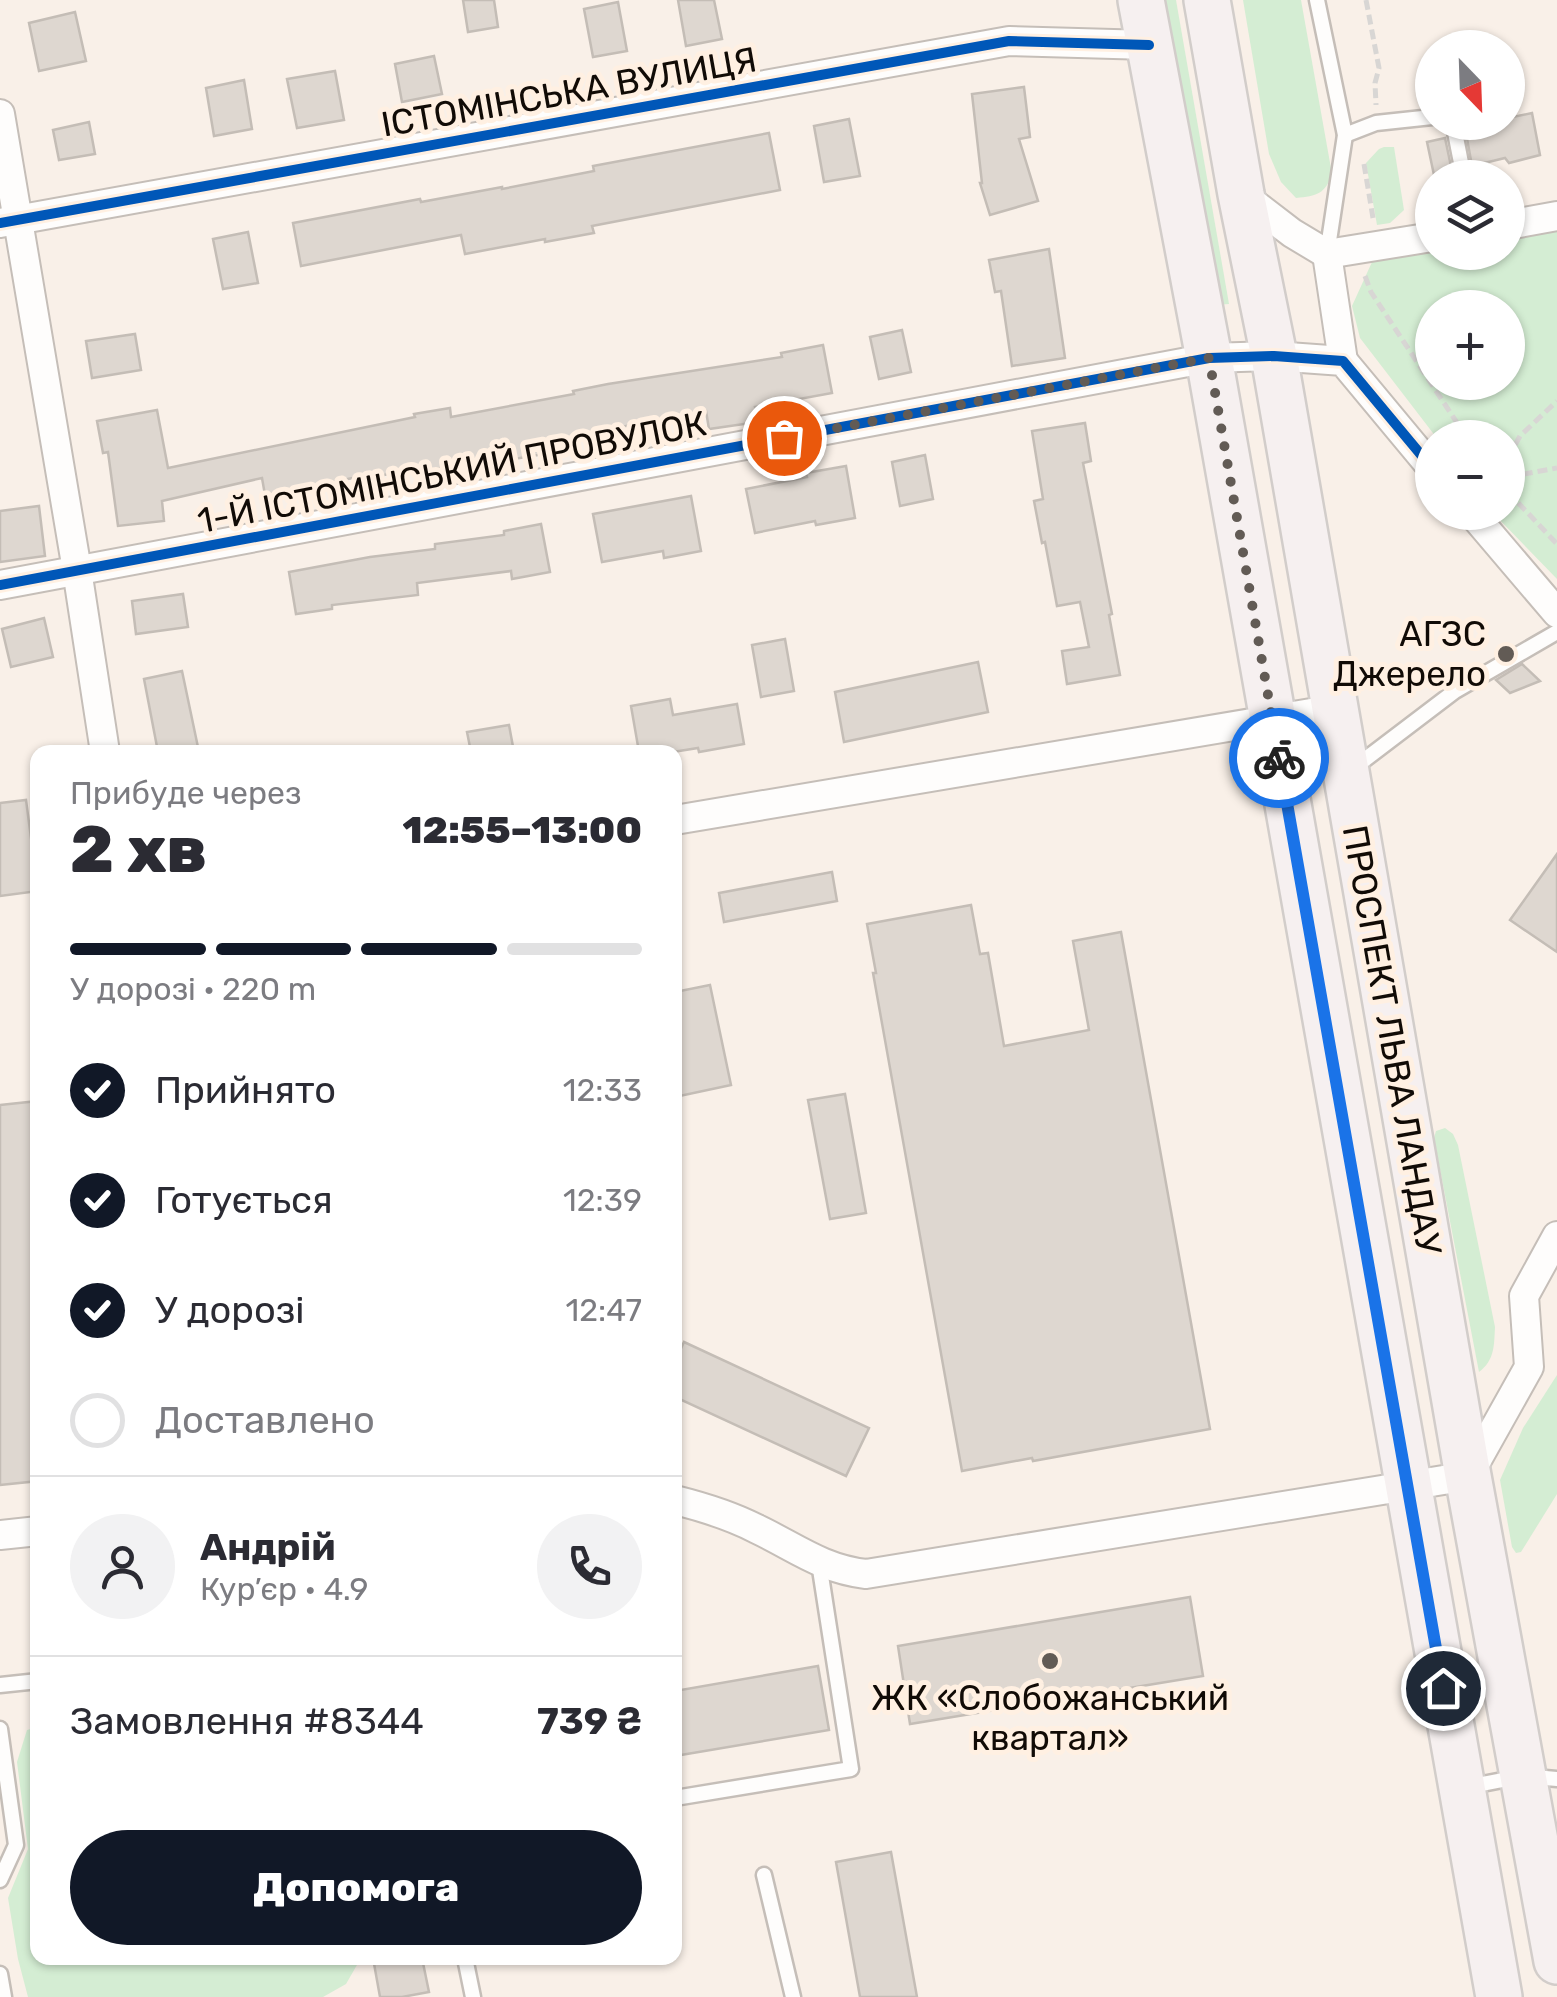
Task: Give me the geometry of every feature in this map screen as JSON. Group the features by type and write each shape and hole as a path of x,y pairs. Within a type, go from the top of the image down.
{"main road":[{"name":"ПРОСПЕКТ ЛЬВА ЛАНДАУ","path":"1142,0 1499,1997"},
{"name":"ПРОСПЕКТ ЛЬВА ЛАНДАУ","path":"1207,0 1274,356 1468,1476 1540,1778 1557,1961"}],"street":[{"name":"ІСТОМІНСЬКА ВУЛИЦЯ","path":"9,221 1010,41 1149,45"},
{"path":"0,114 9,221 77,570 104,745"},
{"path":"1241,194 1327,254 1415,240"},
{"path":"1525,222 1557,216"},
{"path":"1327,254 1342,362 1415,448"},
{"name":"1-Й ІСТОМІНСЬКИЙ ПРОВУЛОК","path":"0,584 1209,358 1274,356 1342,362"},
{"path":"1486,530 1557,612"},
{"path":"682,819 1335,709"},
{"path":"682,1502 742,1522 819,1563 850,1572 883,1572 1468,1476 1529,1368 1524,1296 1557,1236"},
{"path":"0,1535 30,1533"}],"lane":[{"path":"1317,0 1345,135 1327,254"},
{"path":"1345,135 1376,123 1415,119"},
{"path":"1346,774 1456,691 1557,632"},
{"path":"682,1797 851,1769 819,1563"},
{"path":"0,1686 30,1682"},
{"path":"0,1730 16,1845 0,1880"},
{"path":"1461,1788 1540,1778"},
{"path":"764,1875 793,1997"},
{"path":"466,1965 473,1997"},
{"path":"0,1974 4,1997"}],"path":[{"path":"1525,431 1557,401"},
{"path":"1525,474 1557,468"},
{"path":"1525,510 1557,544"}],"green space":[{"path":"1159,0 1176,0 1229,304 1215,305"},
{"path":"1243,0 1301,0 1332,174 1323,190 1315,195 1296,198 1281,182 1269,154"},
{"path":"1384,147 1394,147 1404,210 1390,223 1377,225 1366,163"},
{"path":"1557,228 1557,579 1509,530 1525,530 1525,420 1423,420 1360,338 1352,306 1372,262 1415,254 1415,270 1525,270 1525,234"},
{"path":"1445,1128 1458,1145 1495,1327 1491,1357 1479,1372 1434,1138 1436,1131"},
{"path":"1557,1375 1557,1494 1521,1552 1516,1553 1500,1480 1523,1428"},
{"path":"30,1729 30,1965 357,1965 346,1984 323,1997 28,1997 8,1898 28,1849 17,1762"}],"building":[{"path":"463,0 494,0 498,27 468,32"},
{"path":"678,0 714,0 722,39 686,46"},
{"path":"618,2 627,51 593,57 584,9"},
{"path":"75,12 86,61 39,71 29,23"},
{"path":"434,56 442,94 402,102 395,64"},
{"path":"335,71 344,120 297,128 287,79"},
{"path":"244,80 252,129 214,136 206,88"},
{"path":"1024,87 1030,137 1019,139 1038,201 990,215 980,183 972,94"},
{"path":"1532,113 1540,155 1521,160 1471,160 1467,140 1525,140 1525,114"},
{"path":"849,119 860,176 824,182 814,126"},
{"path":"89,122 95,154 59,160 53,130"},
{"path":"769,133 780,190 592,226 594,233 545,242 465,254 461,235 301,266 293,223 420,199 421,202 502,189 594,171 593,166"},
{"path":"1445,140 1450,160 1431,160 1427,142"},
{"path":"248,232 258,283 223,289 213,239"},
{"path":"1049,249 1065,358 1012,366 1001,291 995,292 989,260"},
{"path":"902,330 911,372 879,379 870,337"},
{"path":"135,334 141,370 92,378 86,341"},
{"path":"823,345 832,393 755,407 758,422 709,429 706,411 554,444 556,452 424,471 424,467 265,495 262,478 162,501 164,521 118,526 108,452 103,453 97,421 157,410 168,468 415,417 414,414 450,408 451,417 608,384 782,357 781,353"},
{"path":"1085,423 1091,461 1083,463 1120,675 1067,684 1062,651 1089,647 1080,602 1057,606 1034,501 1043,499 1032,431"},
{"path":"925,455 933,499 900,506 892,462"},
{"path":"846,466 855,518 755,533 746,489"},
{"path":"691,496 701,551 664,558 663,551 602,562 593,514"},
{"path":"39,506 45,556 0,562 0,511"},
{"path":"541,524 550,572 512,579 511,571 417,583 418,595 332,605 332,609 296,614 289,572 435,549 435,544 504,535 504,531"},
{"path":"183,594 188,627 136,634 132,601"},
{"path":"44,618 53,657 11,667 2,629"},
{"path":"785,639 794,691 761,697 752,645"},
{"path":"978,662 988,712 844,742 835,692"},
{"path":"1522,664 1540,681 1510,693 1496,680"},
{"path":"182,671 198,745 157,745 144,679"},
{"path":"670,699 673,715 737,704 744,744 699,752 698,748 682,751 682,745 638,745 631,706"},
{"path":"509,725 513,745 470,745 467,732"},
{"path":"26,800 30,892 0,896 0,803"},
{"path":"1557,854 1557,952 1510,920"},
{"path":"832,872 837,901 724,922 719,893"},
{"path":"971,905 980,954 988,953 1004,1046 1089,1030 1073,941 1121,932 1210,1429 962,1471 867,924"},
{"path":"710,985 731,1085 682,1096 682,991"},
{"path":"845,1094 866,1213 830,1219 808,1100"},
{"path":"30,1102 30,1482 0,1485 0,1105"},
{"path":"684,1342 869,1428 846,1476 682,1400"},
{"name":"ЖК «Слобожанський квартал»","path":"1190,1597 1203,1676 910,1724 898,1646"},
{"path":"818,1666 829,1730 682,1755 682,1690"},
{"path":"891,1852 917,1997 860,1997 836,1862"},
{"path":"374,1965 423,1965 429,1992 380,1997"}],"cycle path":[{"path":"0,223 1009,41 1149,45"},
{"path":"0,585 1209,358 1274,356 1343,361 1415,448"}],"way so far":[{"path":"784,438 1209,358 1279,758"}],"place":[{"name":"АГЗС Джерело","path":"1506,654"},
{"name":"ЖК «Слобожанський квартал»","path":"1050,1661"}],"route":[{"path":"1279,758 1443,1688"}]}
